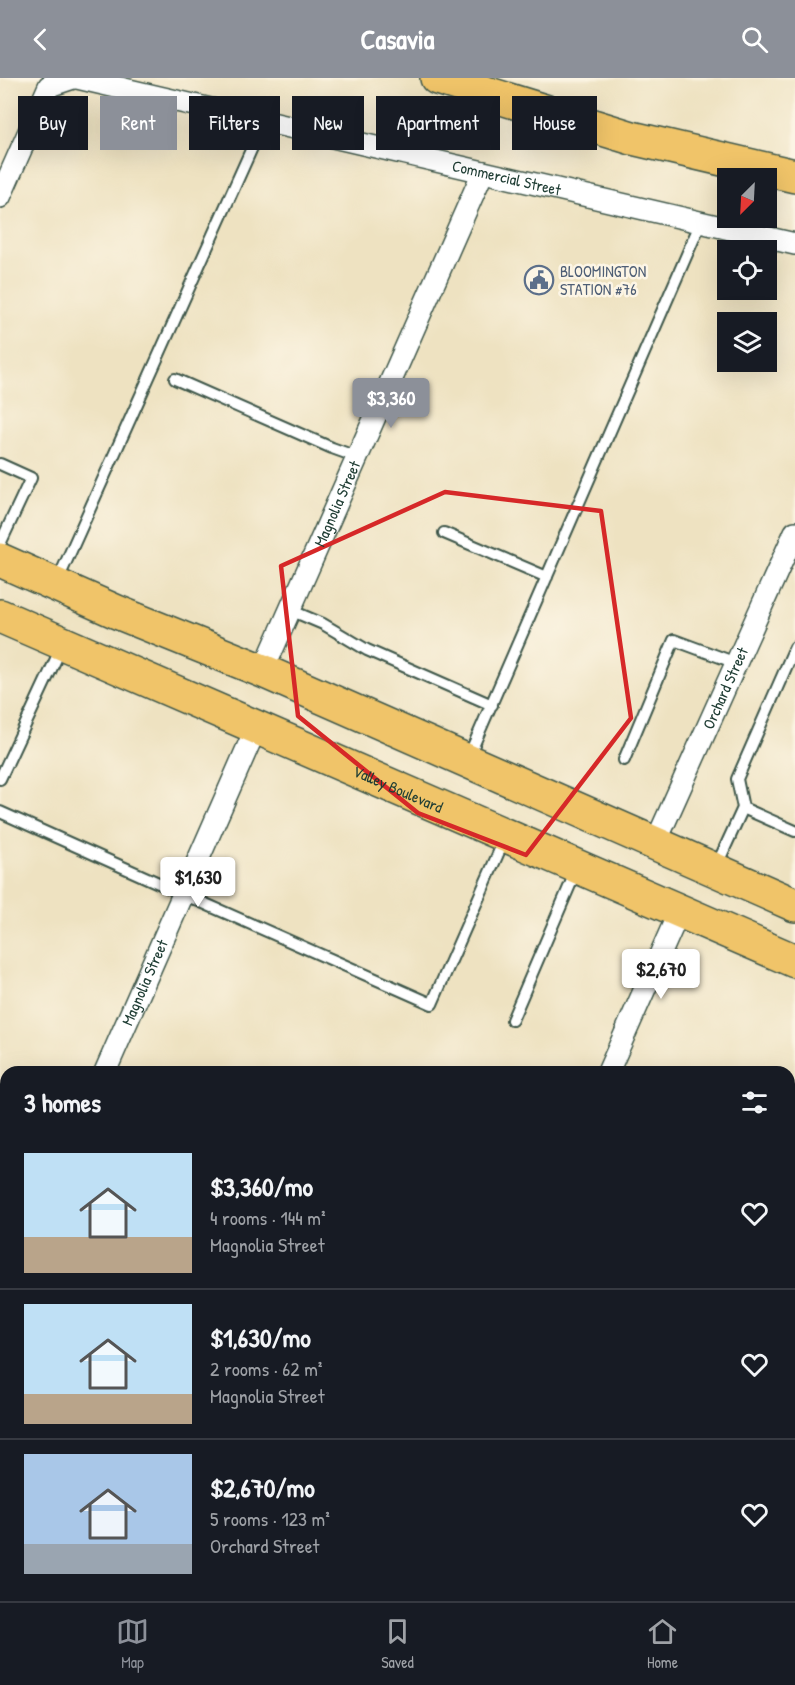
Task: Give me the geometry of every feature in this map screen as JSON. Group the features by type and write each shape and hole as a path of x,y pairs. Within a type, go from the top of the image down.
{"main road":[{"path":"437,78 632,138 795,176"},
{"path":"0,560 117,612 263,671 795,905"},
{"name":"Valley Boulevard","path":"0,616 795,961"}],"street":[{"name":"Commercial Street","path":"0,196 49,86 75,78 189,104"},
{"name":"Commercial Street","path":"280,125 795,244"},
{"name":"Magnolia Street","path":"263,671 483,172"},
{"name":"Orchard Street","path":"655,844 795,532"},
{"name":"Magnolia Street","path":"108,1066 256,728"},
{"path":"611,1066 679,912"}],"lane":[{"path":"56,585 251,150"},
{"path":"467,761 701,222"},
{"path":"175,379 357,458"},
{"path":"0,464 31,478 0,544"},
{"path":"444,533 547,577"},
{"path":"290,610 323,624 367,650 492,705"},
{"path":"624,760 674,640 736,663"},
{"path":"0,779 63,644"},
{"path":"715,870 743,807 737,779 795,647"},
{"path":"743,807 795,831"},
{"path":"0,812 432,1004 506,836"},
{"path":"512,1020 578,868"}],"highlighted area":[{"path":"445,492 601,511 631,718 526,855 418,813 298,716 281,566"}],"place":[{"name":"BLOOMINGTON STATION #76","path":"539,280"}]}
